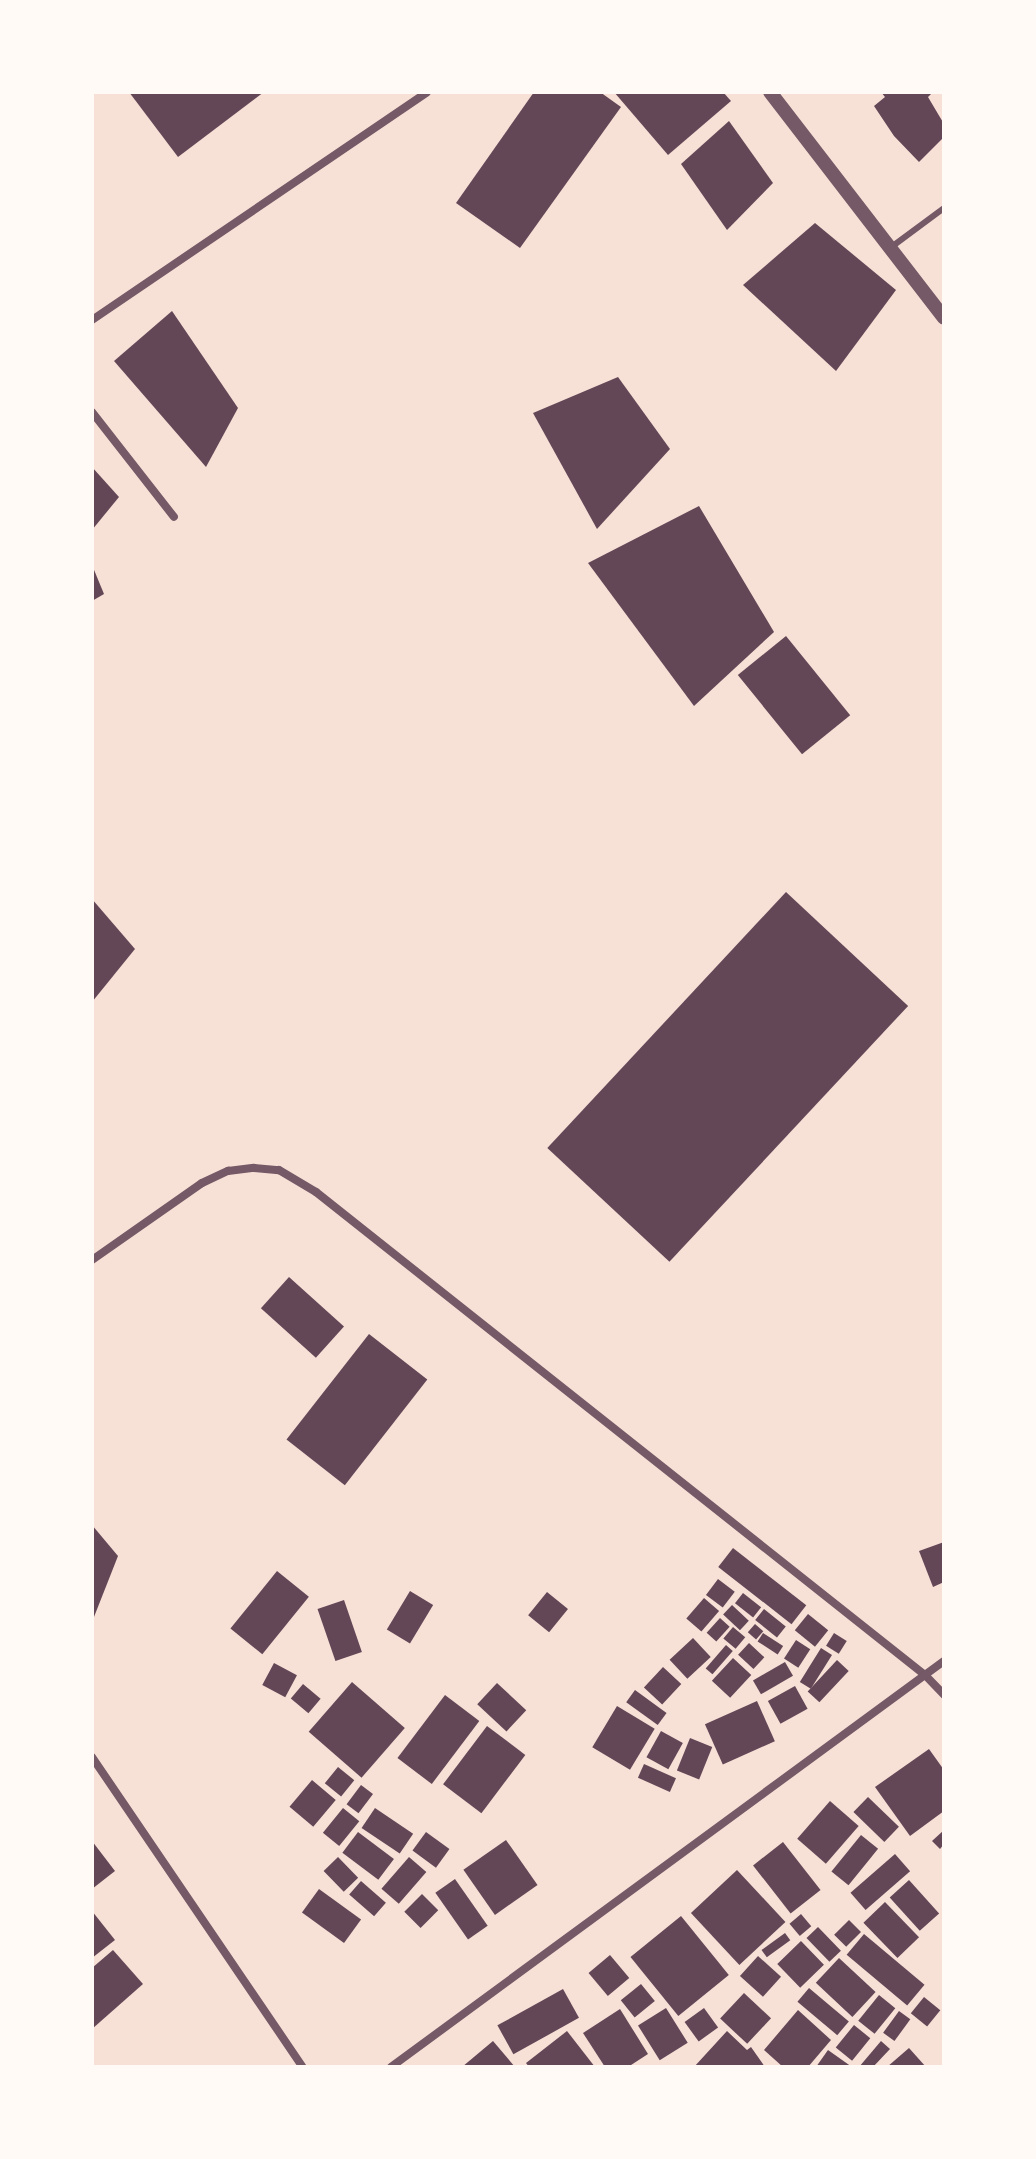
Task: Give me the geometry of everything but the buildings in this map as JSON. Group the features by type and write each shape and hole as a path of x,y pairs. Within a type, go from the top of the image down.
{"street":[{"path":"92,320 427,92"},
{"path":"770,92 944,318"},
{"path":"92,412 174,517"},
{"path":"92,1260 202,1183 228,1171 254,1168 279,1170 316,1192 925,1675 944,1695"},
{"path":"391,2067 944,1661"},
{"path":"92,1757 303,2067"}],"lane":[{"path":"890,248 944,208"}]}
